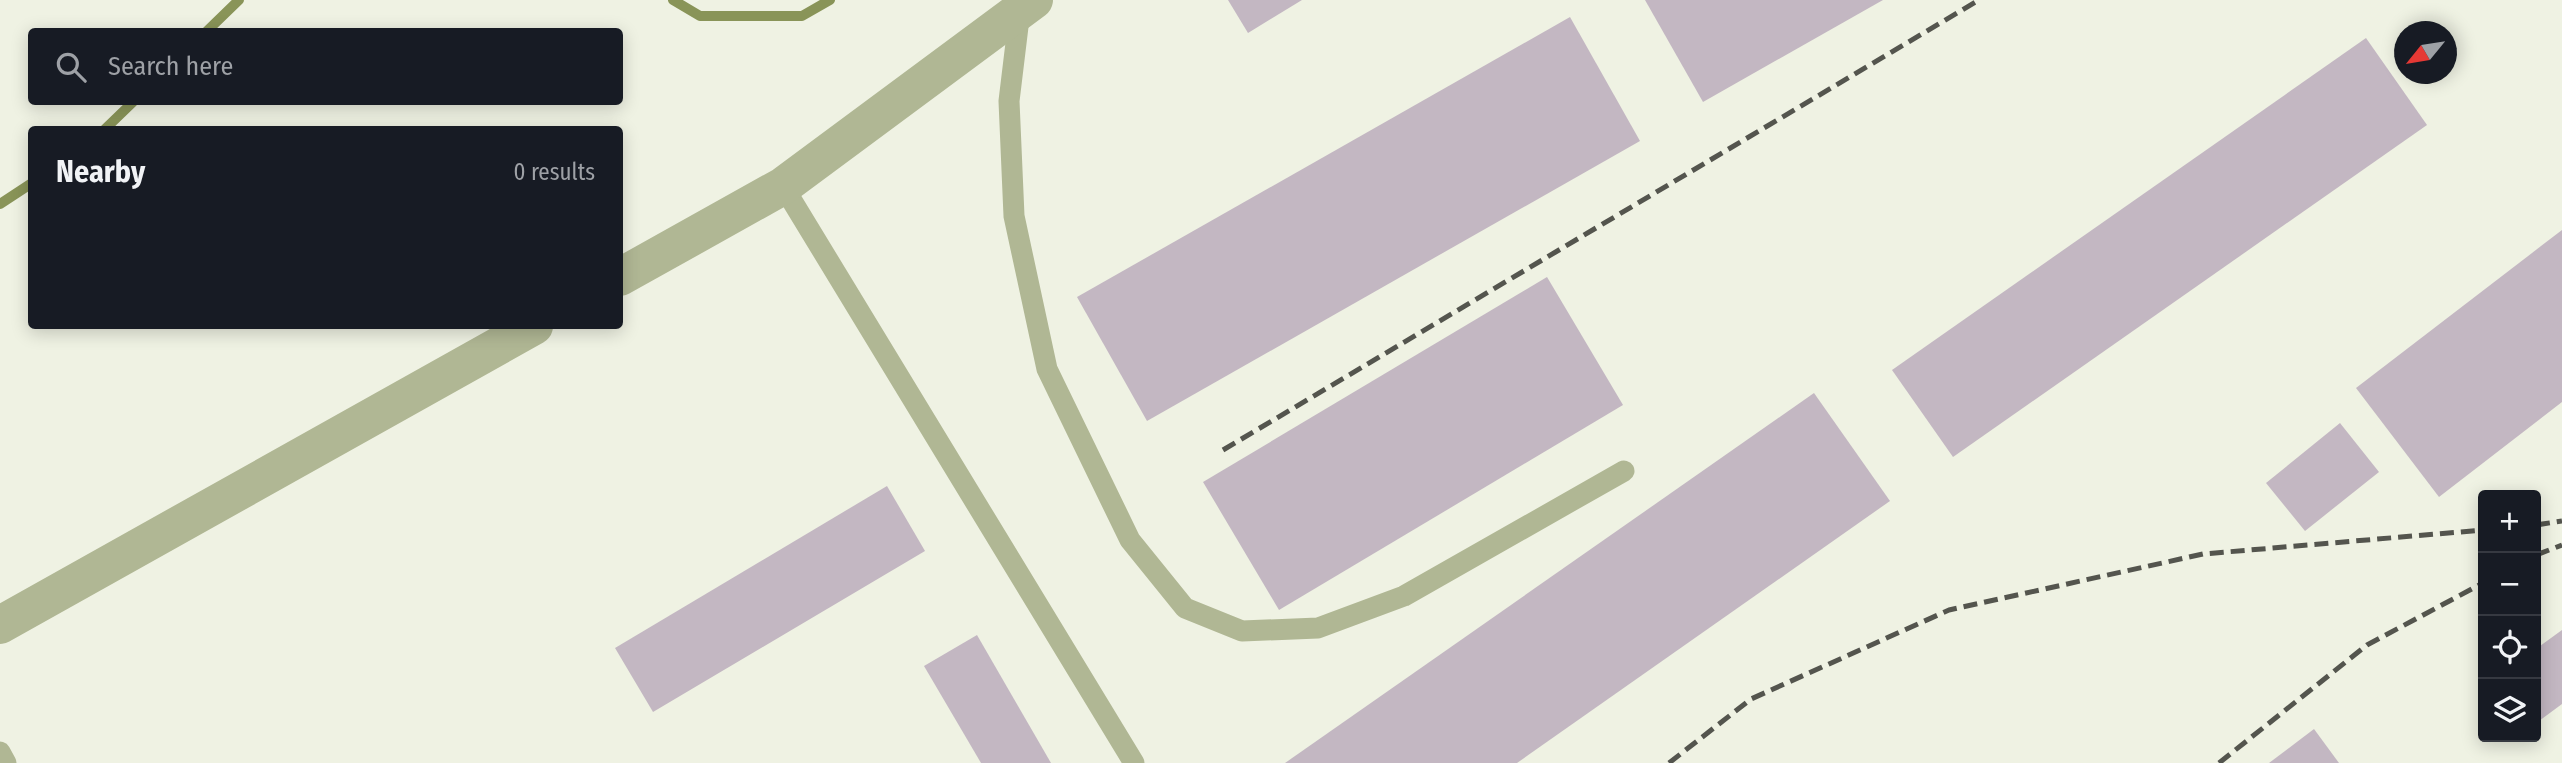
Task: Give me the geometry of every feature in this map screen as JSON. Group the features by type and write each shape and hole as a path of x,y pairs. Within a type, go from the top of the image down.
{"street":[{"path":"623,275 783,186 1027,5"},
{"path":"0,625 529,329"}],"lane":[{"path":"1027,5 1009,101 1014,216 1047,369 1130,540 1185,608 1242,631 1318,628 1404,596 1624,471"},
{"path":"783,186 1133,763"},
{"path":"0,752 6,763"}],"building":[{"path":"1228,0 1302,0 1248,33"},
{"path":"1645,0 1883,0 1703,102"},
{"path":"1570,17 1640,141 1147,421 1077,297"},
{"path":"2366,38 2394,78 2394,84 2398,84 2427,125 1953,457 1892,370"},
{"path":"2562,230 2562,402 2439,497 2356,388"},
{"path":"1547,277 1623,405 1279,610 1203,482"},
{"path":"1814,393 1890,501 1517,763 1285,763"},
{"path":"2340,423 2379,472 2305,531 2266,483"},
{"path":"887,486 925,551 653,712 615,648"},
{"path":"2562,630 2562,704 2541,720 2541,679 2541,645"},
{"path":"977,635 1051,763 981,763 924,666"},
{"path":"2314,729 2339,763 2269,763"}],"waterway":[{"path":"210,28 239,0"},
{"path":"673,0 700,16 802,16 830,0"},
{"path":"108,126 130,105"},
{"path":"0,204 28,186"}],"railway":[{"path":"1223,450 1979,0"},
{"path":"2541,524 2562,521"},
{"path":"1669,763 1751,699 1949,610 2203,554 2478,530"},
{"path":"2541,553 2562,545"},
{"path":"2219,763 2367,645 2478,586"}]}
